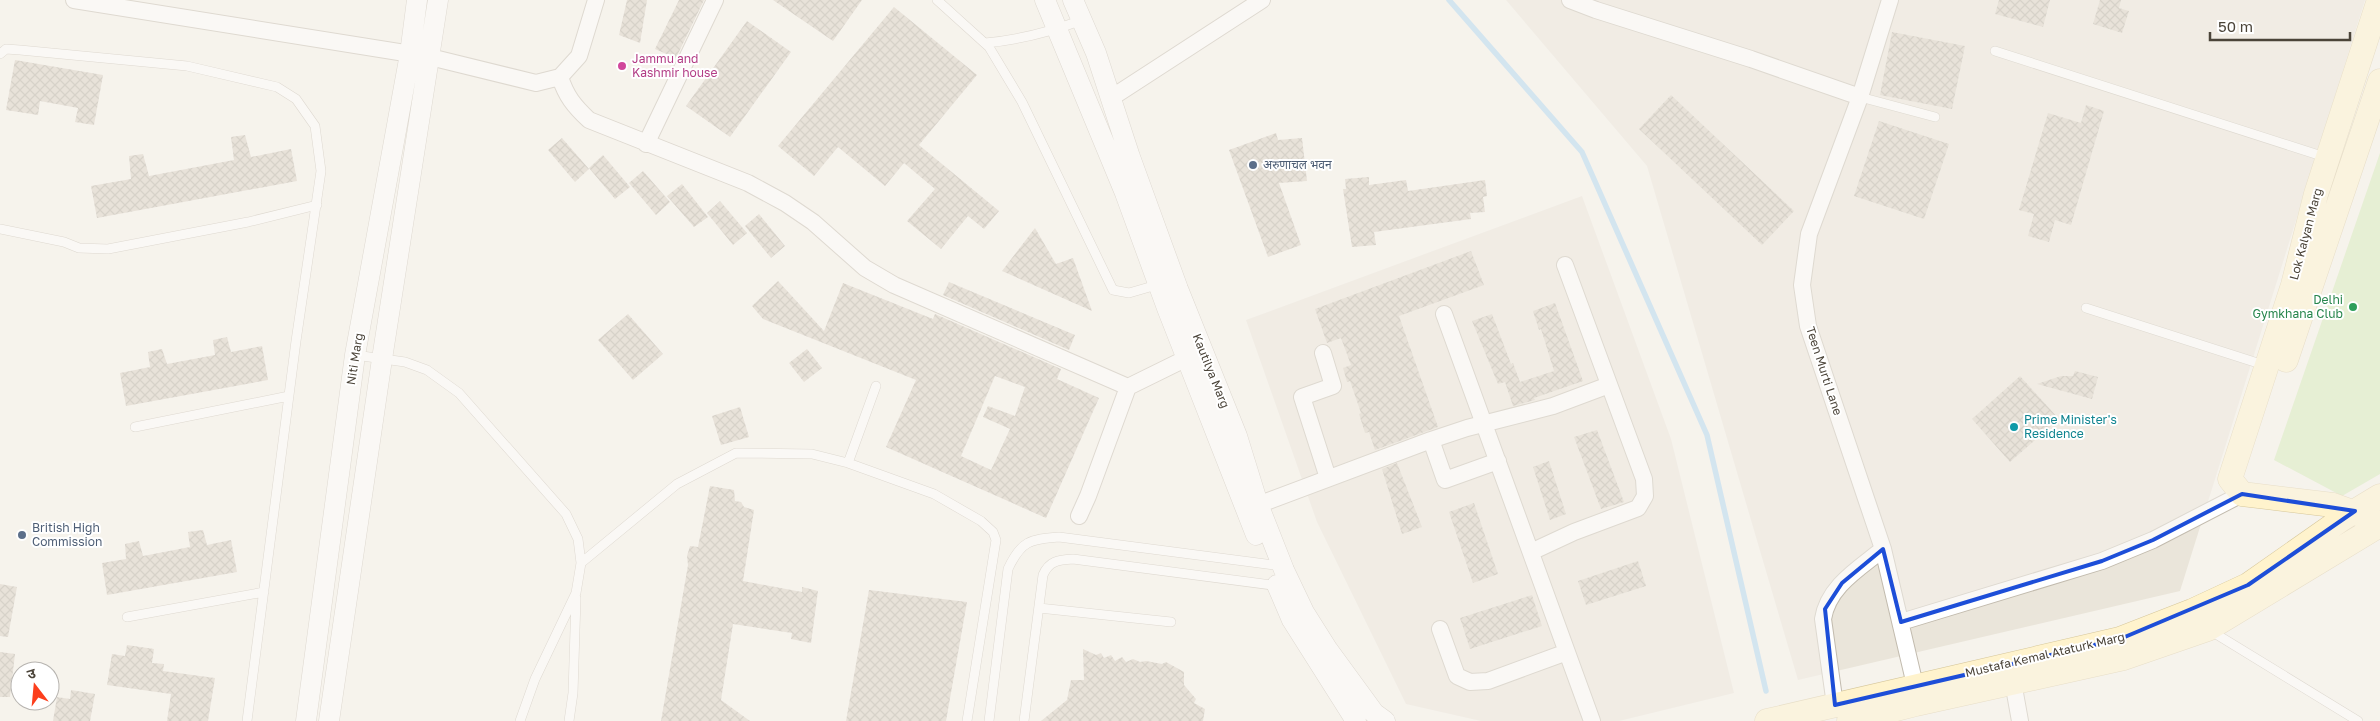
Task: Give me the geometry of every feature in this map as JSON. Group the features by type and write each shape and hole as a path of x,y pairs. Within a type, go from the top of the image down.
{"main road":[{"name":"Lok Kalyan Marg","path":"2242,494 2307,270 2316,194 2379,0"},
{"name":"Lok Kalyan Marg","path":"2242,494 2230,479 2267,366 2364,133 2380,81"},
{"path":"2340,124 2364,133"},
{"path":"2242,494 2333,505 2355,511 2380,524"},
{"name":"Mustafa Kemal Ataturk Marg","path":"1842,713 1915,685 2120,639 2192,611 2248,585 2355,511 2380,496"},
{"name":"Mustafa Kemal Ataturk Marg","path":"1767,721 1842,713 2013,682 2124,658 2208,629 2380,524"}],"street":[{"path":"74,0 430,57 536,83 560,77 579,56 596,0"},
{"name":"Niti Marg","path":"306,721 355,355 410,54 417,0"},
{"path":"329,721 382,359 438,0"},
{"path":"646,144 715,0"},
{"name":"Kautilya Marg","path":"1045,0 1125,193 1237,436 1251,507"},
{"name":"Kautilya Marg","path":"1073,0 1096,53 1130,157 1167,282 1186,358 1284,587 1292,620 1356,721"},
{"path":"1111,98 1262,0"},
{"path":"1570,0 1596,10 1751,58 1860,97"},
{"name":"Teen Murti Lane","path":"1890,0 1860,97 1809,234 1802,285 1808,326 1883,549 1915,685"},
{"path":"560,77 573,106 589,120 748,183 785,203 813,222 865,268 894,285 1128,387"},
{"path":"1531,552 1574,532 1638,508 1645,496 1644,480 1565,265"},
{"path":"1444,314 1592,721"},
{"path":"1323,353 1333,386 1302,397 1328,478"},
{"path":"1079,516 1128,387 1186,358"},
{"path":"1251,507 1431,440 1553,406 1608,385"},
{"path":"1431,440 1445,480 1498,461"},
{"path":"1901,622 2102,561 2153,540 2242,494"},
{"path":"1842,713 1823,618 1825,609 1842,582 1883,549"},
{"name":"Kautilya Marg","path":"1284,587 1304,612 1328,650 1374,713 1385,721"},
{"path":"1440,629 1457,676 1470,682 1488,681 1567,652"},
{"path":"2013,682 2020,721"}],"lane":[{"path":"937,0 989,47 1022,102 1113,290 1129,292 1167,282"},
{"path":"984,43 1020,39 1058,29 1082,20"},
{"path":"0,54 6,49 13,49 187,66 277,88 296,100 315,126 321,171 289,396 247,721"},
{"path":"1995,51 2329,158"},
{"path":"1860,97 1935,117"},
{"path":"0,229 64,242 79,248 108,249 248,222 317,206"},
{"path":"2086,308 2267,366"},
{"path":"355,355 406,362 427,370 459,393 566,514 578,539 581,563 576,593 573,693 569,721"},
{"path":"848,463 876,386"},
{"path":"135,427 289,396"},
{"path":"581,563 677,484 736,453 812,454 848,463 934,494 981,521 992,532 996,540 967,721"},
{"path":"989,721 1008,569 1016,551 1036,539 1059,537 1275,565"},
{"path":"1024,721 1043,575 1047,566 1056,560 1073,559 1284,587"},
{"path":"127,617 264,592"},
{"path":"520,721 535,680 576,593"},
{"path":"1039,608 1170,622"},
{"path":"2208,629 2358,721"}],"highlighted area":[{"path":"2242,494 2355,511 2248,585 2120,639 1835,705 1825,609 1842,583 1883,549 1901,622 2102,561 2153,540"}],"shaded area":[{"path":"1506,0 2365,0 2180,591 1798,680 1647,166"},
{"path":"1582,196 1671,439 1734,693 1619,721 1481,721 1406,704 1317,522 1246,320"}],"green space":[{"name":"Delhi Gymkhana Club","path":"2380,153 2380,474 2342,496 2274,460"}],"building":[{"path":"627,0 647,0 640,43 619,35"},
{"path":"679,0 704,0 676,58 655,49"},
{"path":"773,0 862,0 833,41"},
{"path":"1999,0 2050,0 2043,27 1995,14"},
{"path":"2100,0 2121,0 2119,8 2129,11 2122,33 2093,24"},
{"path":"894,7 977,75 919,145 999,211 984,229 968,216 941,249 907,221 935,189 904,163 885,186 838,147 814,176 778,146"},
{"path":"747,21 791,52 730,137 686,106"},
{"path":"1892,32 1965,46 1952,109 1880,95"},
{"path":"15,60 103,75 94,125 75,122 78,108 40,101 38,115 6,110"},
{"path":"1671,95 1794,211 1762,245 1639,129"},
{"path":"2086,105 2104,111 2071,225 2055,220 2049,242 2028,236 2034,214 2019,210 2048,113 2081,123"},
{"path":"1879,121 1949,144 1924,219 1854,196"},
{"path":"1276,133 1278,140 1302,138 1307,181 1279,183 1301,245 1268,257 1229,150"},
{"path":"245,135 251,157 291,149 297,181 97,218 91,186 131,179 129,156 143,154 149,176 234,160 231,137"},
{"path":"562,138 589,169 575,182 548,150"},
{"path":"603,155 630,187 615,199 589,168"},
{"path":"643,171 670,202 656,215 629,183"},
{"path":"1369,177 1369,185 1406,180 1408,191 1485,180 1487,196 1483,197 1485,212 1470,213 1471,219 1374,232 1376,245 1352,247 1343,189 1346,189 1345,179"},
{"path":"682,184 708,217 694,227 667,196"},
{"path":"720,201 747,233 733,245 707,213"},
{"path":"759,214 785,246 771,258 745,226"},
{"path":"1035,228 1056,264 1073,258 1092,311 1002,271"},
{"path":"1471,251 1484,285 1399,316 1438,427 1375,450 1369,432 1365,433 1359,414 1361,413 1350,381 1347,382 1343,368 1351,365 1341,338 1327,343 1315,309"},
{"path":"778,281 824,331 843,283 933,319 935,314 1061,369 1057,379 1099,398 1046,518 886,447 916,380 763,319 752,306","holes":["995,376 1025,387 1015,416 988,406 983,417 1010,429 991,470 961,456"]},
{"path":"949,282 1075,335 1069,350 943,295"},
{"path":"1555,303 1583,381 1534,398 1535,400 1513,406 1505,382 1498,384 1472,321 1492,314 1520,382 1554,371 1541,329 1539,330 1533,311"},
{"path":"628,314 663,354 633,380 598,340"},
{"path":"227,337 231,352 262,346 268,380 126,406 120,373 150,367 148,352 162,349 167,364 215,355 213,340"},
{"path":"807,349 822,368 804,382 789,363"},
{"path":"2075,371 2098,377 2092,399 2037,384 2061,376 2073,376"},
{"name":"Prime Minister's Residence","path":"2020,376 2059,419 2010,462 1972,419"},
{"path":"740,407 749,437 721,445 712,416"},
{"path":"1597,430 1624,502 1601,509 1574,437"},
{"path":"1549,461 1566,514 1550,520 1533,467"},
{"path":"1397,463 1422,527 1402,534 1382,469"},
{"path":"710,486 734,490 735,501 741,502 744,507 754,510 743,581 802,592 802,587 818,591 811,643 791,639 792,633 733,624 721,700 750,721 661,721 688,565 687,556 690,546 698,547"},
{"path":"1474,503 1498,574 1473,583 1449,512"},
{"path":"203,530 207,545 231,540 237,572 107,595 102,563 126,559 125,544 139,541 143,556 190,547 188,532"},
{"path":"1638,561 1646,586 1586,605 1578,581"},
{"path":"0,584 17,587 8,637 0,636"},
{"path":"869,590 967,602 946,721 846,721"},
{"path":"1532,595 1542,626 1470,649 1460,618"},
{"path":"127,645 154,649 152,663 164,664 163,671 215,678 208,721 167,721 171,694 107,685 112,654 125,656"},
{"path":"1083,649 1096,655 1101,653 1104,658 1111,655 1115,661 1122,657 1126,662 1133,659 1140,662 1146,661 1162,664 1166,662 1184,672 1184,685 1196,699 1194,703 1205,709 1203,721 1041,721 1067,700 1071,680 1084,680"},
{"path":"0,652 15,654 14,661 10,661 10,697 0,697"},
{"path":"71,690 95,694 90,721 53,721 55,711 60,711 60,697 70,699"}],"waterway":[{"path":"1449,0 1582,152 1707,435 1766,691"}],"place":[{"name":"Jammu and Kashmir house","path":"622,66"},
{"name":"अरुणाचल भवन","path":"1253,165"},
{"name":"Delhi Gymkhana Club","path":"2353,307"},
{"name":"Prime Minister's Residence","path":"2014,427"},
{"name":"British High Commission","path":"22,535"}]}
